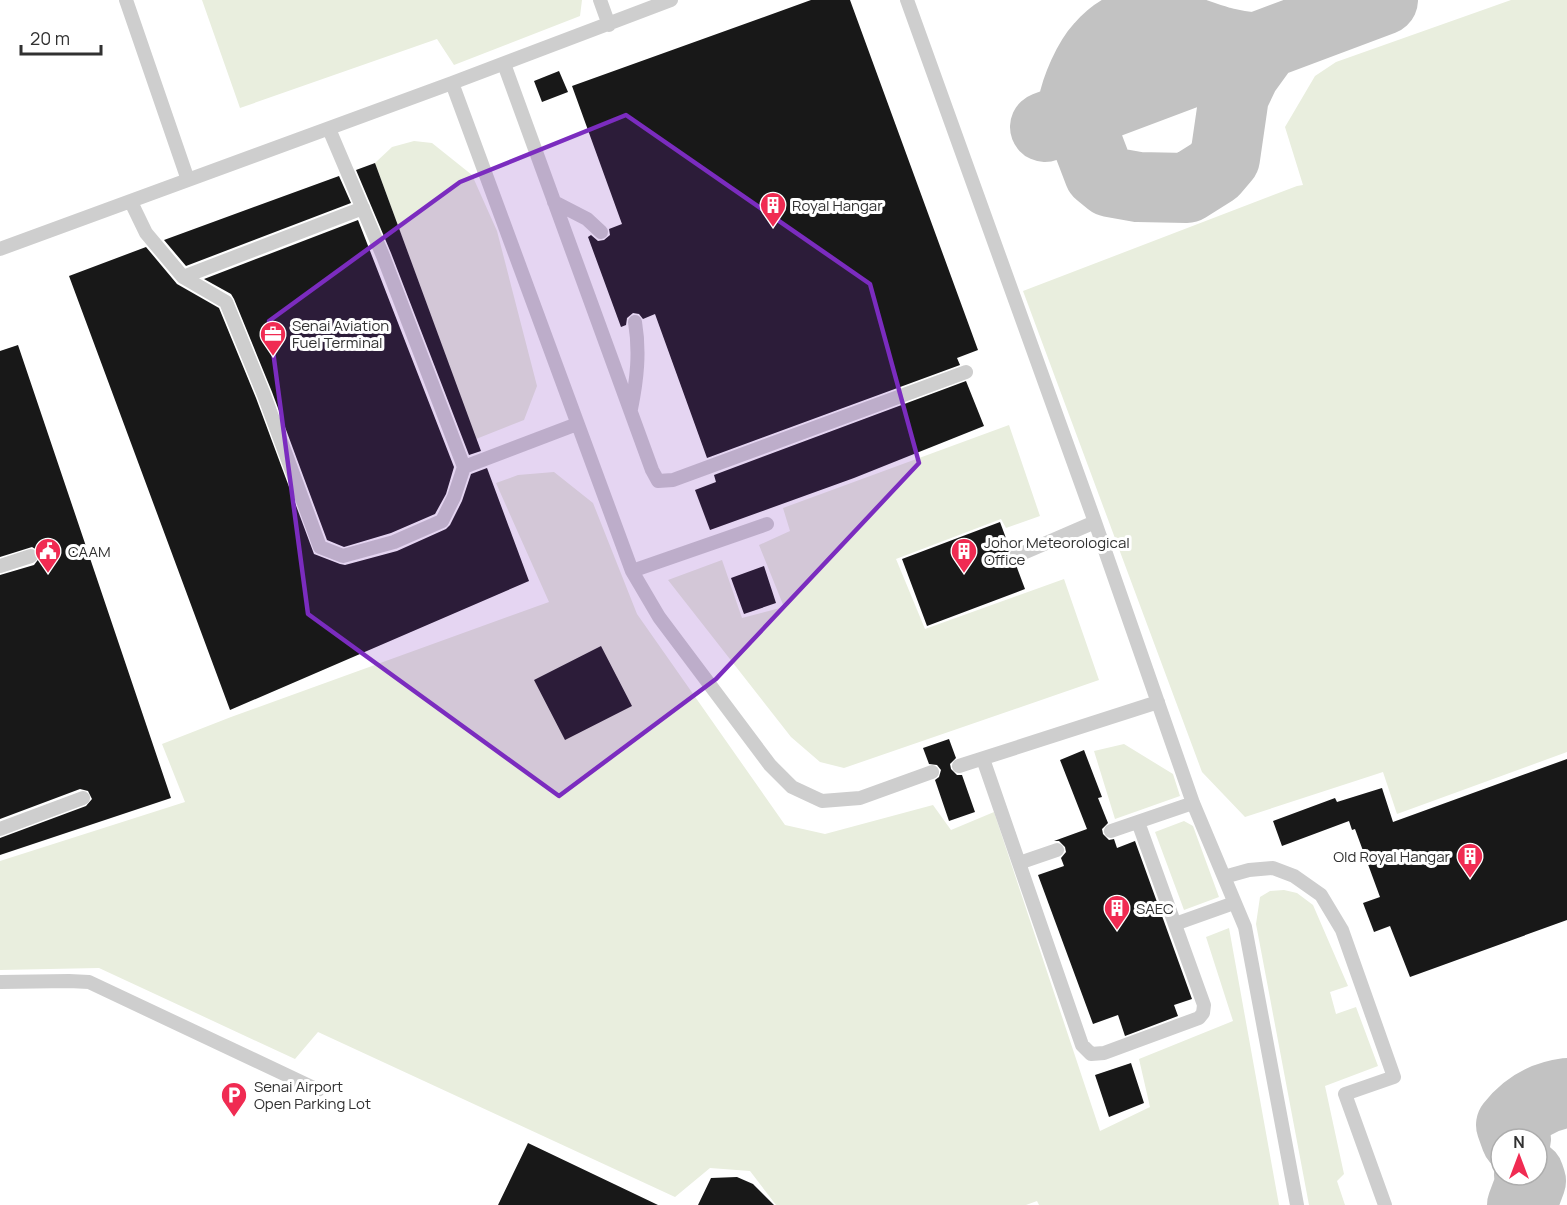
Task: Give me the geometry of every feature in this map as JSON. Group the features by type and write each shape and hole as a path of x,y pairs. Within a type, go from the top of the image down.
{"lane":[{"path":"126,0 188,180"},
{"path":"600,0 609,25"},
{"path":"0,249 504,64 671,0"},
{"path":"907,0 1095,522 1193,803 1245,927 1297,1205"},
{"path":"504,64 652,470 658,481 673,480 966,372"},
{"path":"452,83 632,571 659,617 770,765 792,788 822,801 860,798 932,772"},
{"path":"131,202 146,233 183,277 226,302 264,395 320,547 344,556 394,542 442,521 454,497 464,467 363,208 328,129"},
{"path":"554,202 587,219 601,232"},
{"path":"183,277 363,208"},
{"path":"631,411 638,373 638,342 634,322"},
{"path":"464,467 577,424"},
{"path":"1016,555 1095,522"},
{"path":"632,571 767,524"},
{"path":"0,566 31,556"},
{"path":"959,766 1158,702"},
{"path":"983,759 1082,1045 1091,1054 1115,1049 1199,1018 1203,1013 1204,1005 1138,822"},
{"path":"0,829 83,798"},
{"path":"1111,831 1193,803"},
{"path":"1019,863 1057,850"},
{"path":"1224,878 1250,870 1273,868 1294,876 1321,895 1342,930 1394,1077 1345,1094 1385,1205"},
{"path":"1175,924 1234,903"},
{"path":"0,982 89,982 318,1090"}],"highlighted area":[{"path":"626,115 870,284 919,463 716,679 559,796 308,614 269,321 460,182"}],"green space":[{"path":"202,0 582,0 580,16 454,65 437,39 240,108"},
{"path":"1511,0 1567,0 1567,752 1397,814 1383,772 1245,817 1202,772 1023,291 1303,185 1285,127 1315,76 1336,62"},
{"path":"414,141 432,143 472,175 497,231 537,386 524,420 476,439 375,163 392,147"},
{"path":"1009,425 1040,516 1006,528 1001,519 896,559 925,629 1064,579 1099,680 844,768 820,762 791,737 668,580 722,560 742,618 784,607 759,545 790,531 783,508"},
{"path":"554,472 593,503 637,614 785,825 825,834 933,805 951,830 994,812 1100,1131 1150,1107 1139,1059 1233,1021 1206,937 1229,928 1279,1205 1039,1205 1037,1201 1026,1205 776,1205 750,1171 710,1168 675,1197 318,1032 295,1059 99,968 0,970 0,861 185,802 162,744 549,602 496,483 518,475"},
{"path":"1124,744 1173,774 1180,796 1115,819 1094,751"},
{"path":"1184,821 1193,826 1219,897 1184,910 1155,832"},
{"path":"1284,890 1297,893 1313,905 1348,986 1330,992 1336,1014 1356,1007 1378,1066 1325,1086 1344,1174 1337,1181 1345,1205 1309,1205 1256,924 1260,897 1270,891"}],"building":[{"name":"Royal Hangar","path":"811,0 850,0 978,350 957,358 960,365 707,458 655,314 643,319 639,314 633,313 627,318 626,325 621,327 588,237 591,235 598,241 604,240 610,235 609,229 622,224 572,86"},
{"path":"559,71 568,92 542,102 534,81"},
{"path":"375,163 481,451 469,455 391,253 356,170"},
{"path":"339,176 351,203 186,266 164,240"},
{"path":"358,220 454,467 446,494 435,514 391,533 344,547 327,540 272,392 234,299 231,294 204,279"},
{"path":"146,247 177,284 219,308 256,398 314,554 345,565 397,551 446,529 462,501 471,474 487,468 529,581 230,710 69,276"},
{"name":"CAAM","path":"18,345 171,798 0,855 0,838 86,806 92,799 88,791 80,789 0,819 0,575 34,565 40,557 37,550 32,547 0,557 0,351"},
{"path":"966,381 984,426 854,478 710,530 695,490 716,482 714,475"},
{"name":"Johor Meteorological Office","path":"1000,522 1010,549 1007,554 1008,559 1011,564 1016,565 1025,589 927,626 902,559"},
{"path":"764,566 776,603 744,614 731,578"},
{"path":"601,646 632,706 565,740 534,680"},
{"path":"949,739 956,758 950,764 951,769 957,775 962,775 975,812 949,821 935,780 939,777 941,770 937,765 929,764 923,748"},
{"name":"SAEC","path":"1084,750 1102,797 1098,798 1108,823 1102,829 1103,834 1109,840 1114,839 1117,848 1135,841 1192,999 1174,1005 1178,1016 1125,1036 1118,1015 1093,1024 1038,875 1064,866 1061,858 1066,852 1065,847 1059,841 1054,841 1087,829 1060,760"},
{"name":"Old Royal Hangar","path":"1567,759 1567,920 1410,977 1390,926 1374,932 1363,903 1380,897 1355,829 1352,830 1349,821 1282,846 1273,821 1335,798 1337,802 1382,788 1393,822"},
{"path":"1131,1063 1144,1103 1109,1117 1095,1075"},
{"path":"528,1143 658,1205 498,1205"},
{"path":"737,1177 753,1184 774,1205 698,1205 711,1178"}],"taxiway":[{"path":"1045,127 1383,0"},
{"path":"1256,48 1224,42 1157,23 1128,26 1114,34 1091,59 1073,105 1099,173 1110,182 1138,187 1187,188 1214,171 1225,158 1234,96 1245,73 1266,44"},
{"path":"1512,1127 1522,1113 1536,1103 1567,1093"},
{"path":"1522,1205 1529,1187"}],"place":[{"name":"Royal Hangar","path":"773,228"},
{"name":"Senai Aviation Fuel Terminal","path":"273,357"},
{"name":"CAAM","path":"48,574"},
{"name":"Johor Meteorological Office","path":"964,574"},
{"name":"Old Royal Hangar","path":"1470,879"},
{"name":"SAEC","path":"1117,931"},
{"name":"Senai Airport Open Parking Lot","path":"234,1118"}]}
